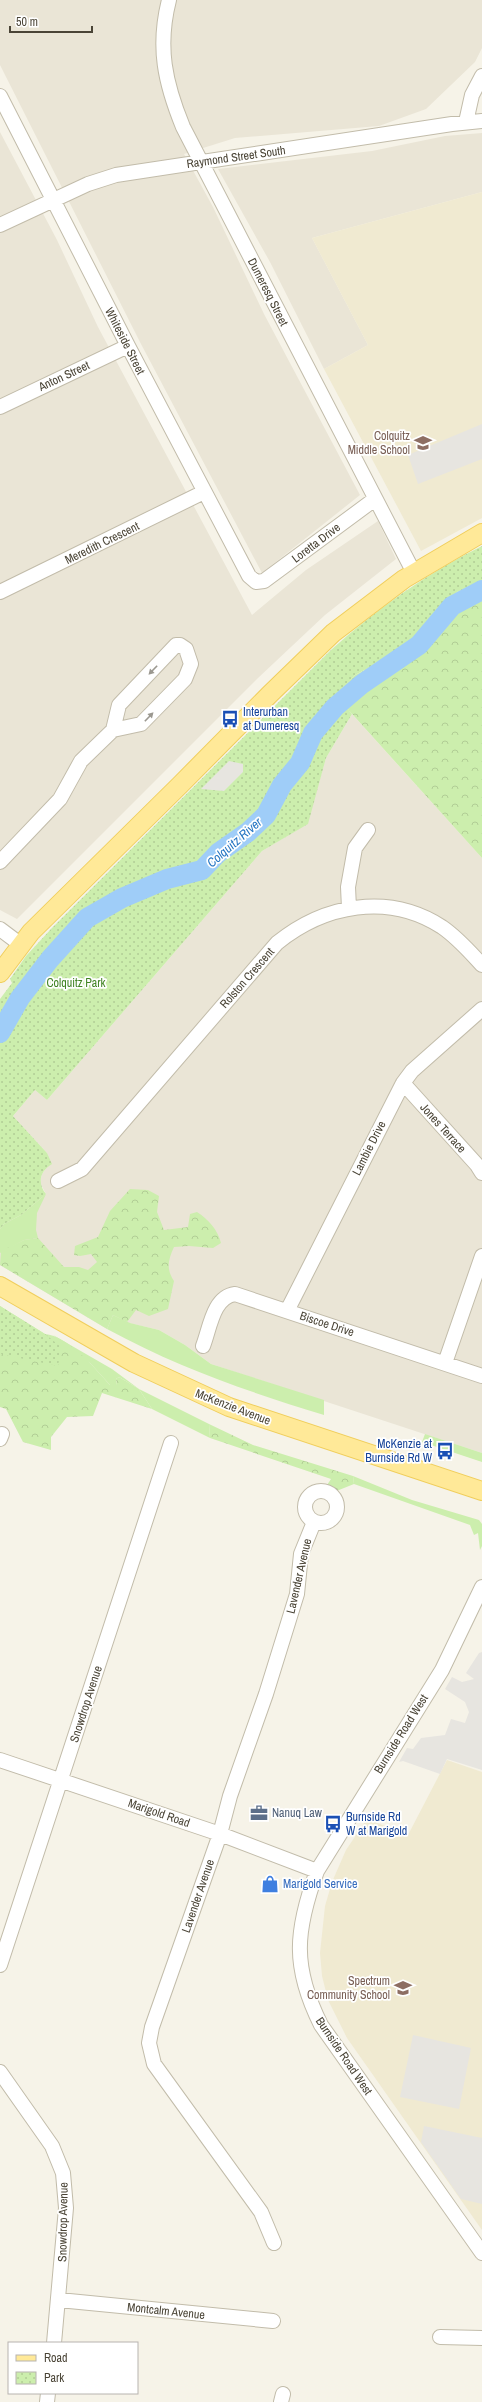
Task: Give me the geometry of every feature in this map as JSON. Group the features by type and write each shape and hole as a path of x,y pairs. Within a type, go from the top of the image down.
{"main road":[{"path":"0,973 20,944 302,663 356,615 414,573 482,533"},
{"name":"McKenzie Avenue","path":"7,1289 134,1363 229,1407 482,1491"}],"street":[{"name":"Dumeresq Street","path":"169,0 162,37 164,68 174,106 201,162 414,573"},
{"path":"466,122 472,94 482,76"},
{"name":"Whiteside Street","path":"0,96 52,200 204,492 249,576 256,582"},
{"name":"Raymond Street South","path":"0,225 88,184 116,175 466,122 482,121"},
{"name":"Anton Street","path":"0,407 128,346"},
{"name":"Meredith Crescent","path":"0,592 204,492"},
{"name":"Loretta Drive","path":"256,582 264,581 375,499"},
{"path":"0,862 60,799 81,761 113,730 141,724 185,679 190,672 191,664 186,649 180,645 176,646 119,705 113,730"},
{"path":"349,908 348,887 355,848 368,830"},
{"name":"Rolston Crescent","path":"58,1181 82,1170 277,943 307,922 349,908 387,908 424,917 460,941 482,965"},
{"path":"0,929 20,944"},
{"name":"Lambie Drive","path":"287,1311 403,1083 412,1072 482,1009"},
{"name":"Jones Terrace","path":"403,1083 477,1165 482,1173"},
{"path":"445,1363 482,1256"},
{"name":"Biscoe Drive","path":"203,1346 219,1302 226,1296 235,1294 482,1376"},
{"name":"Snowdrop Avenue","path":"0,1965 171,1443"},
{"name":"Lavender Avenue","path":"274,2243 261,2212 161,2076 154,2064 149,2050 152,2027 220,1834 230,1796 297,1594 301,1554 314,1522"},
{"name":"Burnside Road West","path":"482,1587 442,1670 317,1870 307,1899 299,1936 300,1968 311,2006 334,2045 482,2252"},
{"name":"Marigold Road","path":"0,1760 220,1834 317,1870"},
{"name":"Snowdrop Avenue","path":"0,2072 52,2146 63,2173 66,2208 54,2342"},
{"name":"Montcalm Avenue","path":"59,2300 273,2321"},
{"path":"440,2337 482,2338"}],"shaded area":[{"path":"0,0 482,0 482,48 475,62 426,109 379,126 235,138 184,154 213,207 264,314 360,495 262,573 141,344 0,65"},
{"path":"0,132 57,240 98,327 252,615 306,570 378,521 396,559 325,615 258,678 17,919 0,910"},
{"path":"482,133 482,192 312,238 368,345 324,369 270,262 218,169 372,151 445,136"},
{"name":"Colquitz Middle School","path":"482,192 482,518 421,551 324,369 368,345 312,238"},
{"path":"482,424 482,459 418,484 408,455"},
{"path":"352,714 482,858 482,1453 211,1364 185,1345 159,1330 129,1323 113,1315 107,1329 0,1265 0,1229 4,1224 21,1215 46,1194 40,1183 42,1174 47,1167 47,1153 13,1116 35,1090 47,1100 262,851 307,824 326,758"},
{"path":"229,761 243,764 243,772 224,791 201,789"},
{"path":"482,1652 482,1770 447,1759 440,1774 403,1761 399,1762 407,1748 413,1749 421,1738 445,1735 451,1719 465,1723 469,1712 465,1702 445,1689 452,1677 462,1682 474,1679 466,1673 479,1653"},
{"name":"Spectrum Community School","path":"447,1760 482,1772 482,2230 347,2038 328,2000 322,1976 320,1953 325,1906 332,1882 346,1850 367,1819 408,1835"},
{"path":"413,2035 471,2048 459,2109 400,2097"},
{"path":"424,2126 482,2138 482,2204 461,2199 421,2142"}],"green space":[{"name":"Colquitz Park","path":"482,546 482,581 457,592 436,620 397,653 355,675 336,695 352,714 326,758 308,824 262,851 47,1100 35,1090 13,1116 47,1153 52,1164 45,1170 41,1178 41,1186 46,1194 21,1215 4,1224 0,1229 0,999 12,983 10,979 26,956 51,929 331,650 384,606 422,580"},
{"path":"482,581 482,858 335,695 355,675 397,654 436,620 457,592"},
{"path":"130,1189 148,1190 159,1196 157,1212 164,1230 188,1227 190,1214 197,1212 212,1225 220,1238 221,1243 213,1248 189,1246 174,1247 170,1256 169,1264 171,1277 174,1281 168,1309 149,1316 136,1310 127,1322 113,1315 107,1329 0,1265 1,1251 24,1240 38,1238 64,1267 79,1267 88,1270 97,1262 91,1254 80,1256 74,1255 75,1246 98,1237 110,1211"},
{"path":"46,1194 37,1213 36,1230 38,1238 24,1240 0,1253 0,1229 4,1224 21,1215"},
{"path":"0,1306 45,1334 63,1340 89,1362 110,1385 117,1385 116,1379 119,1377 139,1389 152,1409 102,1393 93,1416 67,1417 51,1437 51,1450 23,1442 6,1409 0,1407"},
{"path":"0,1306 45,1334 61,1347 58,1366 0,1354"},
{"path":"113,1315 130,1323 159,1330 185,1345 211,1364 324,1400 324,1415 240,1388 160,1356 107,1329"},
{"path":"53,1335 112,1369 139,1389 119,1377 116,1379 117,1385 110,1385 91,1364"},
{"path":"139,1389 209,1424 210,1438 152,1409"},
{"path":"209,1424 253,1445 353,1476 354,1484 334,1492 327,1485 331,1479 210,1438"},
{"path":"425,1434 482,1453 482,1462 422,1442"},
{"path":"353,1476 412,1500 479,1520 482,1524 482,1546 480,1550 478,1533 474,1535 470,1525 354,1484"}],"waterway":[{"name":"Colquitz River","path":"0,1033 20,998 50,959 87,918 122,898 167,879 202,870 218,853 248,832 266,815 282,785 300,763 313,733 335,707 362,684 419,645 452,606 482,590"}],"place":[{"name":"Colquitz Middle School","path":"423,443"},
{"name":"Interurban at Dumeresq","path":"230,719"},
{"name":"McKenzie at Burnside Rd W","path":"445,1451"},
{"name":"Nanuq Law","path":"259,1813"},
{"name":"Burnside Rd W at Marigold","path":"333,1824"},
{"name":"Marigold Service","path":"270,1884"},
{"name":"Spectrum Community School","path":"403,1988"}]}
